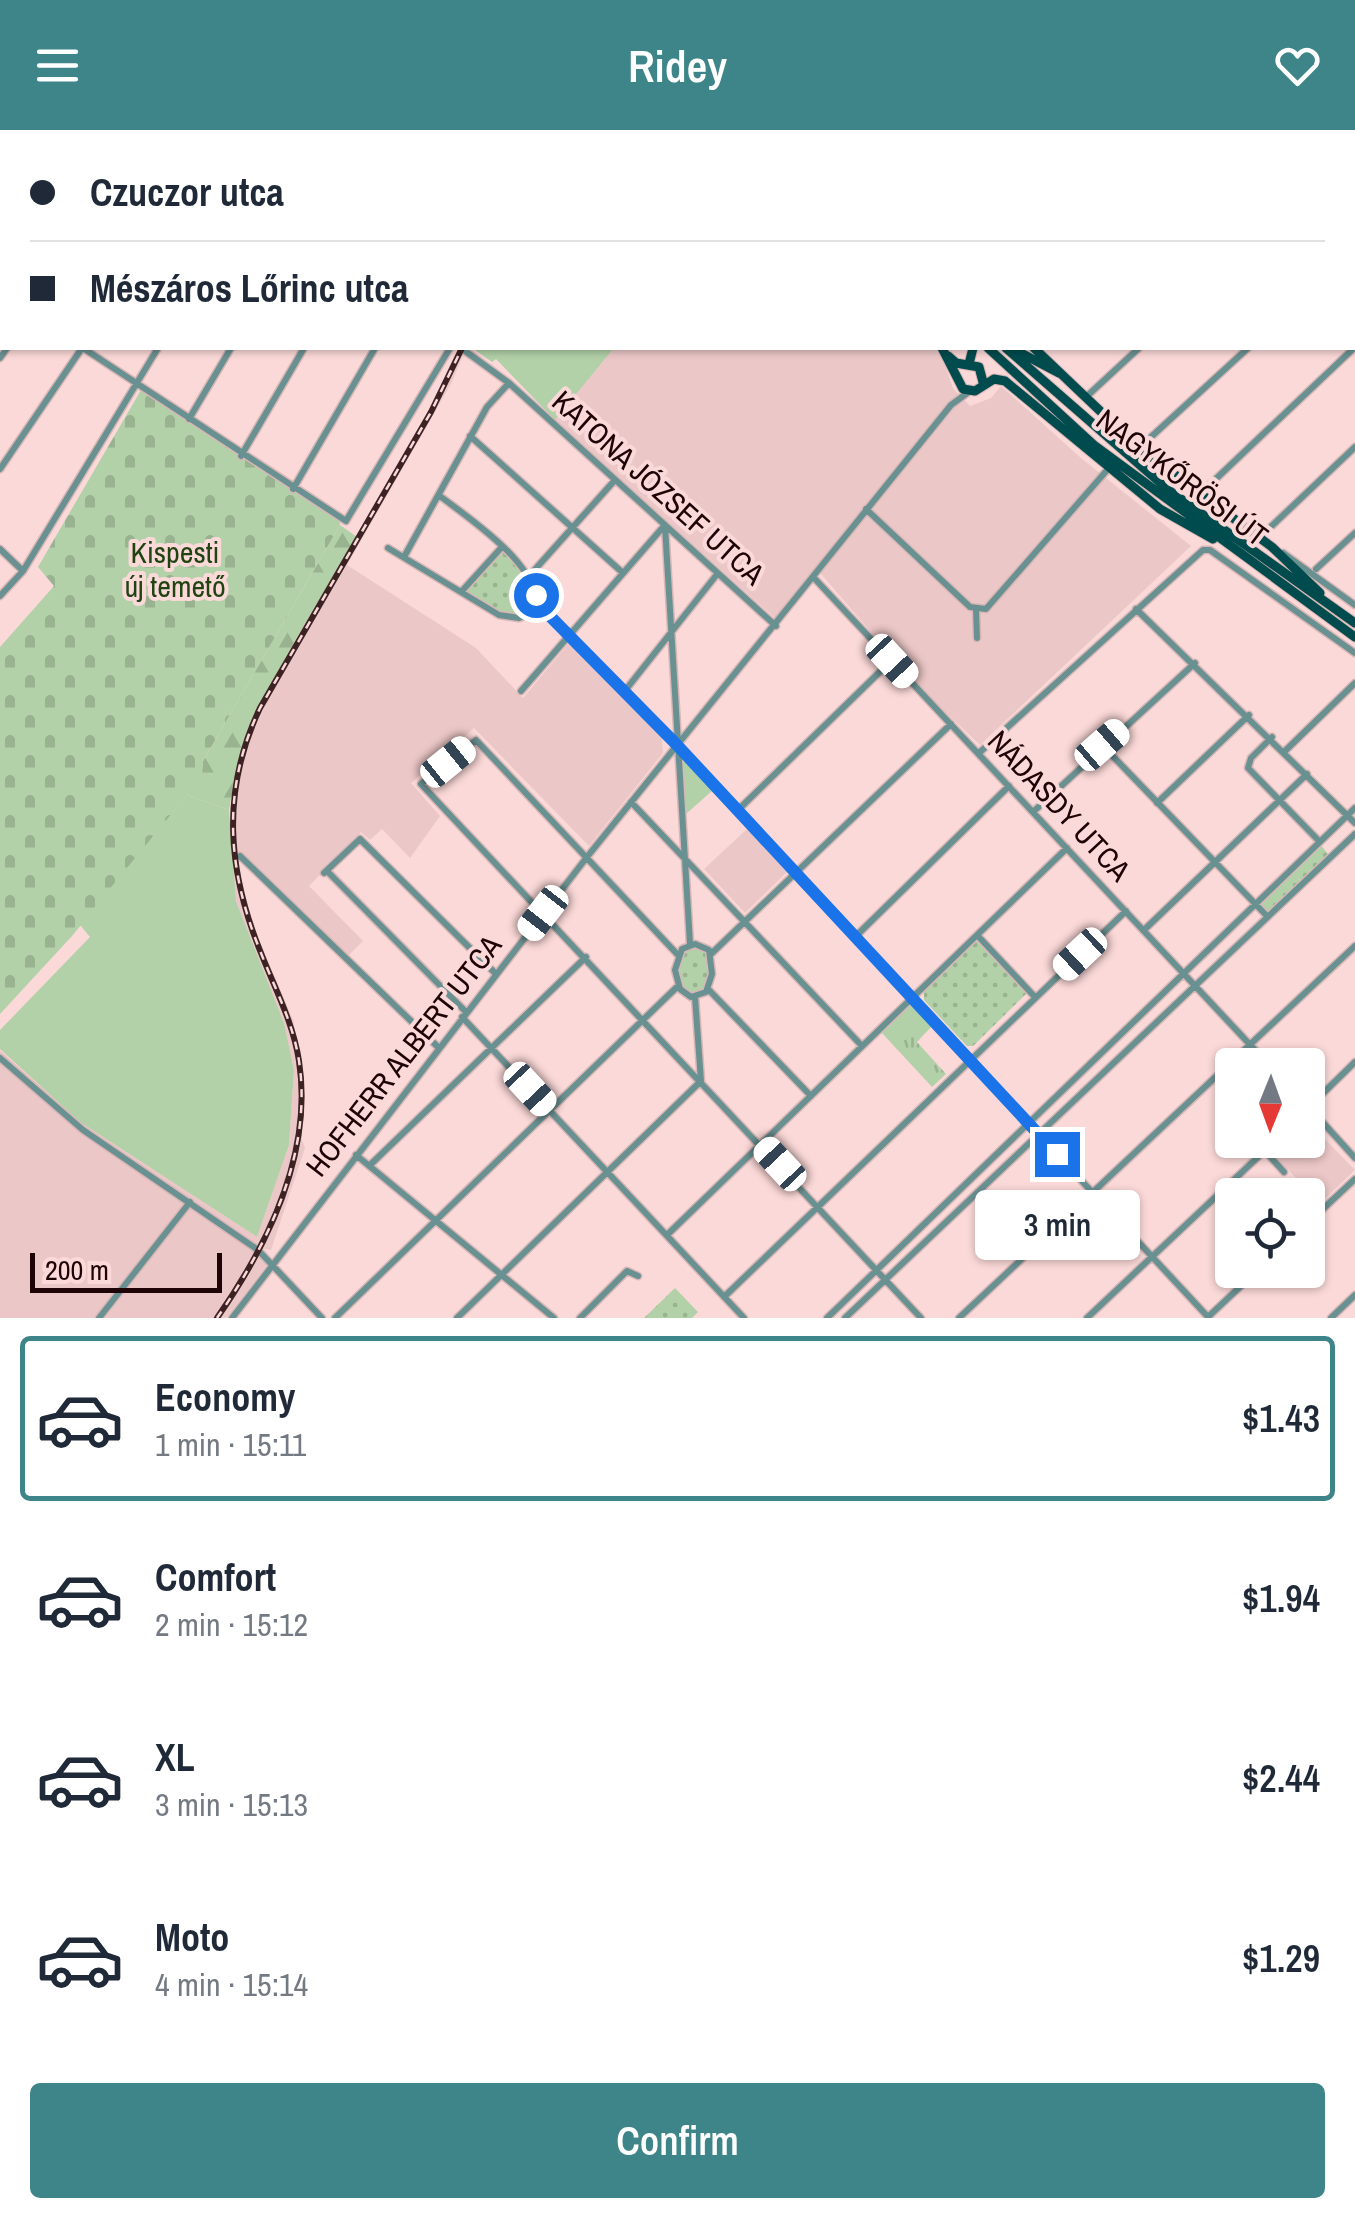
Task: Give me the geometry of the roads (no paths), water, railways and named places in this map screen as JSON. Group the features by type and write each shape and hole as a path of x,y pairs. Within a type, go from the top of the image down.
{"main road":[{"path":"943,350 958,382 970,391 984,382 1005,382 1108,469 1186,527 1225,543"},
{"path":"944,350 951,360 982,370 984,382"},
{"path":"958,382 959,371 968,364 973,350"},
{"name":"NAGYKŐRÖSI ÚT","path":"990,350 1095,446 1355,638"},
{"name":"NAGYKŐRÖSI ÚT","path":"1010,350 1171,492 1355,623"},
{"path":"1012,350 1066,377"},
{"name":"NAGYKŐRÖSI ÚT","path":"1042,350 1140,448 1272,548"},
{"path":"1272,548 1338,610"}],"street":[{"path":"0,470 81,350"},
{"path":"85,350 241,456 346,521 449,350"},
{"path":"0,596 23,570 157,350"},
{"path":"189,419 230,350"},
{"path":"241,456 303,350"},
{"path":"293,489 374,350"},
{"name":"KATONA JÓZSEF UTCA","path":"464,350 509,384 776,626"},
{"path":"1086,397 1137,350"},
{"path":"1140,448 1246,350"},
{"path":"1199,494 1352,350"},
{"name":"HOFHERR ALBERT UTCA","path":"952,404 958,382"},
{"path":"404,557 487,407 509,384"},
{"name":"HOFHERR ALBERT UTCA","path":"232,1318 587,857 815,579 952,404 970,391"},
{"path":"470,436 623,573"},
{"path":"1259,538 1355,447"},
{"path":"976,609 992,606 1108,469"},
{"path":"530,574 615,480"},
{"path":"440,496 530,574 536,602 572,634 677,745 1208,1318 1239,1288"},
{"path":"866,509 976,609 977,638"},
{"path":"521,690 665,524"},
{"path":"665,524 690,944"},
{"path":"1316,569 1355,533"},
{"path":"388,548 509,618 528,615 536,602"},
{"path":"462,591 502,548"},
{"name":"NAGYKŐRÖSI ÚT","path":"1272,548 1355,605"},
{"path":"0,549 23,570"},
{"name":"NAGYKŐRÖSI ÚT","path":"1136,609 1203,551 1355,653"},
{"path":"624,692 718,573"},
{"name":"NÁDASDY UTCA","path":"815,579 1251,1046"},
{"path":"979,754 1136,609 1272,737 1355,823"},
{"path":"738,810 892,661"},
{"path":"1033,812 1195,663"},
{"path":"1285,751 1355,683"},
{"path":"1157,803 1249,715"},
{"path":"710,954 950,724"},
{"path":"1272,737 1251,758 1248,768 1318,841"},
{"path":"708,989 695,997 684,994 678,986 678,955 476,740 421,784 921,1318"},
{"path":"1102,745 1266,915"},
{"path":"1144,930 1307,774"},
{"path":"855,938 1009,786"},
{"path":"631,802 862,1046"},
{"path":"826,1318 1355,808"},
{"path":"845,1318 1355,834"},
{"path":"496,974 360,839 325,872 464,1015 606,1174 744,1318"},
{"path":"667,1235 1067,848"},
{"path":"240,856 438,1048"},
{"path":"724,1297 1126,911"},
{"path":"977,935 1034,996"},
{"path":"678,955 690,944 704,945 710,954 708,989 811,1096"},
{"path":"959,1318 1355,946"},
{"path":"369,1166 586,957"},
{"path":"335,1318 678,986"},
{"path":"457,1318 701,1081 695,997"},
{"path":"0,1058 83,1130 258,1250 322,1318"},
{"path":"1325,1091 1355,1062"},
{"path":"1325,1125 1355,1158"},
{"path":"356,1155 554,1318"},
{"path":"1087,1318 1258,1158"},
{"path":"1271,1158 1284,1172"},
{"path":"1325,1207 1355,1178"},
{"path":"99,1318 190,1202"},
{"path":"580,1318 629,1270 638,1276"},
{"path":"1332,1318 1355,1296"}],"railway":[{"path":"217,1318 253,1260 282,1196 293,1163 302,1095 292,1033 250,922 235,861 234,800 239,769 260,708 431,412 461,350"}],"park label":[{"name":"Kispesti új temető","path":"175,570"}]}
